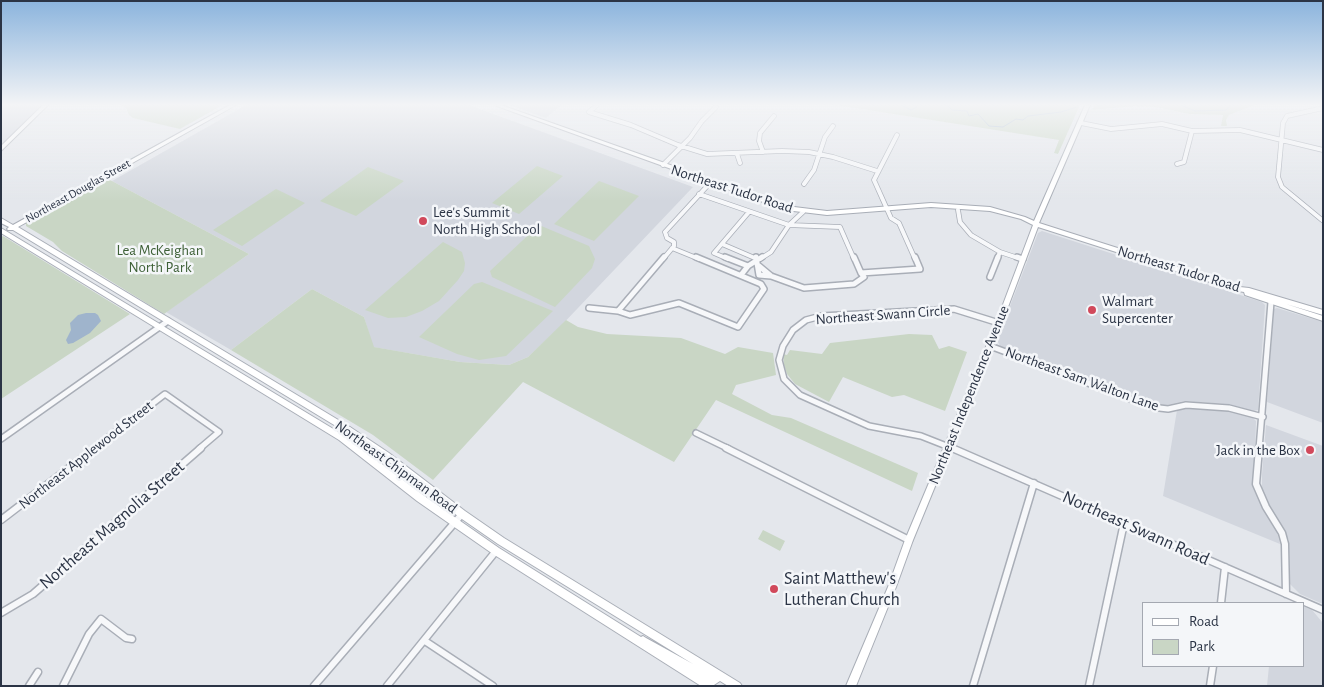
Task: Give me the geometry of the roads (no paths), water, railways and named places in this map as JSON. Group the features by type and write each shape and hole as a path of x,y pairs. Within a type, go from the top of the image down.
{"main road":[{"path":"1,149 13,137"},
{"name":"Northeast Douglas Street","path":"2,232 176,137"},
{"name":"Northeast Tudor Road","path":"584,137 710,183 803,212 827,213 940,204 975,207 1019,216 1036,224"},
{"name":"Northeast Independence Avenue","path":"851,686 892,587 908,540 949,447 999,324 1036,224 1075,137"},
{"name":"Northeast Tudor Road","path":"918,207 989,214 1036,224 1240,289 1250,290 1270,299 1288,302 1323,313"},
{"name":"Northeast Chipman Road","path":"1,220 347,429 386,455 462,514 502,542 737,686"},
{"name":"Northeast Chipman Road","path":"2,232 342,438 454,523 496,552 710,686"},
{"path":"1240,289 1259,298 1270,299 1323,318"},
{"path":"629,636 647,642 706,677 714,680 719,675"}],"street":[{"path":"662,137 706,154 790,150 819,154 877,171"},
{"path":"663,166 690,137"},
{"path":"759,137 763,152"},
{"path":"804,184 814,170 825,137"},
{"path":"861,273 920,269 898,223 891,218 874,180 896,137"},
{"path":"1176,164 1184,162 1190,137"},
{"path":"1270,137 1323,150"},
{"path":"1282,140 1278,177 1282,187 1305,204 1322,220"},
{"path":"737,154 740,164"},
{"path":"618,311 672,248 674,242 668,238 665,232 710,183"},
{"path":"700,194 789,225 840,227 864,277 854,284 804,288 771,276 760,275 757,271 758,264 756,258 722,244"},
{"path":"958,210 960,222 964,228 1000,252 1023,259"},
{"path":"748,212 714,253 748,266 758,264 771,252 789,225 803,212"},
{"path":"589,308 618,311 630,315 679,303 738,327 764,289 762,284 672,248"},
{"path":"990,277 1000,252"},
{"path":"741,274 748,266"},
{"path":"1270,299 1263,417 1256,484 1266,507 1282,534 1285,544 1286,594"},
{"name":"Northeast Swann Circle","path":"949,447 921,436 869,426 800,395 784,379 779,360 783,346 793,330 806,320 821,316 954,309 999,324"},
{"path":"1,439 168,322"},
{"name":"Northeast Sam Walton Lane","path":"990,346 1151,407 1168,409 1186,405 1229,408 1263,417"},
{"name":"Northeast Applewood Street","path":"1,520 164,394 219,432"},
{"name":"Northeast Magnolia Street","path":"1,613 33,594 219,432"},
{"path":"696,433 908,540"},
{"name":"Northeast Swann Road","path":"949,447 1323,610"},
{"path":"973,686 1034,483"},
{"path":"314,686 462,514"},
{"path":"1089,686 1124,523"},
{"path":"388,686 496,552"},
{"path":"1221,602 1225,567"},
{"path":"63,686 89,634 101,619 126,638 132,639"},
{"path":"425,641 493,686"},
{"path":"1210,686 1213,667"},
{"path":"29,686 38,672"}],"water":[{"path":"95,313 101,321 90,333 68,344 66,340 71,330 70,323 78,315"}],"place":[{"name":"Lee's Summit North High School","path":"423,221"},
{"name":"Walmart Supercenter","path":"1092,310"},
{"name":"Jack in the Box","path":"1310,450"},
{"name":"Saint Matthew's Lutheran Church","path":"774,589"}],"park label":[{"name":"Lea McKeighan North Park","path":"160,258"}]}
